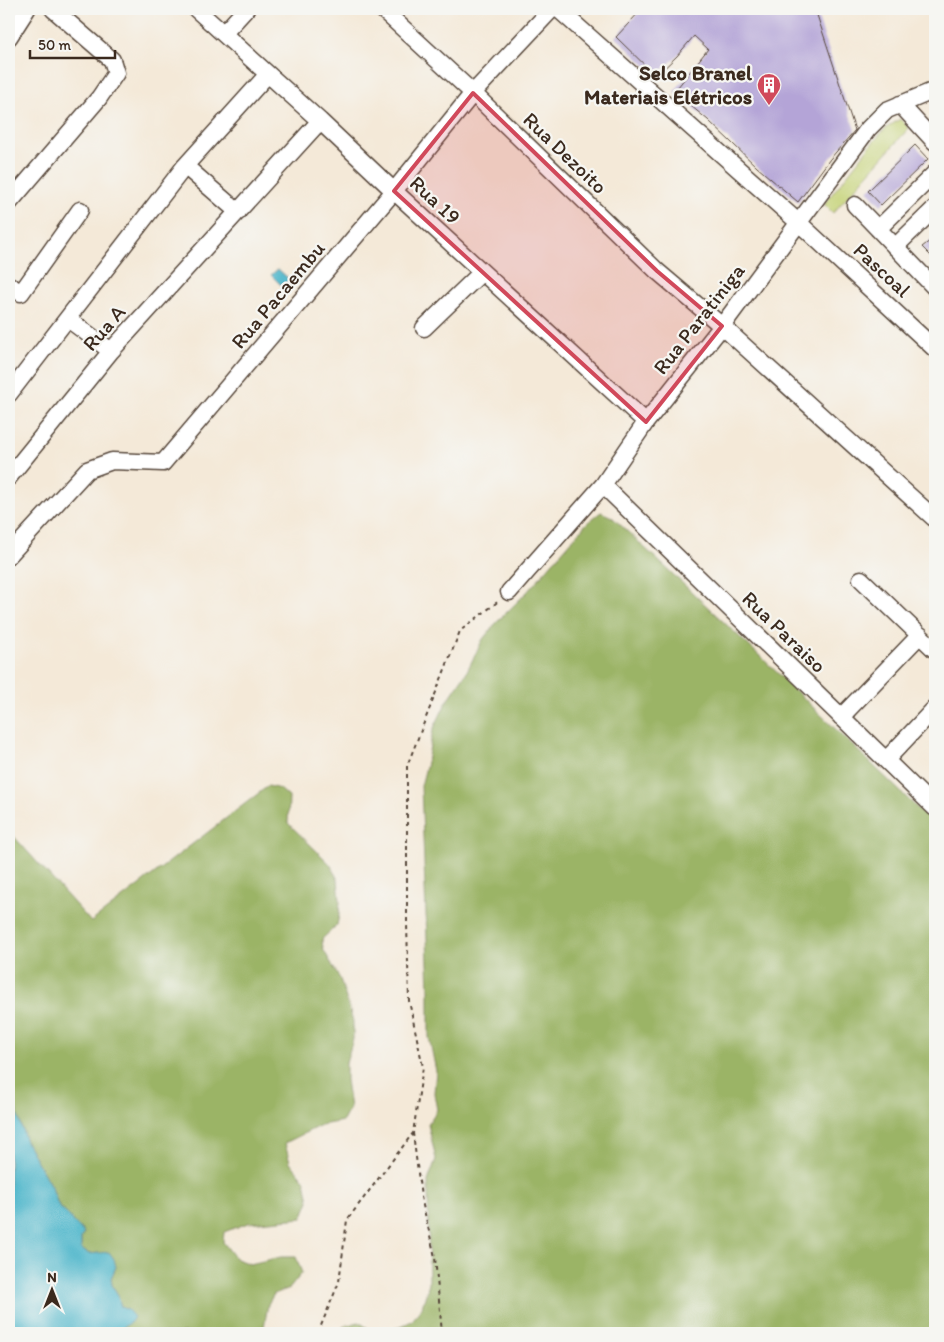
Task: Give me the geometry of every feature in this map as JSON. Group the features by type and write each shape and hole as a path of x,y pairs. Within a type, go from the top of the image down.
{"street":[{"path":"9,37 27,9"},
{"path":"9,203 99,98 116,74 112,60 53,9"},
{"name":"Rua 19","path":"196,9 646,422"},
{"path":"224,33 246,9"},
{"name":"Rua Dezoito","path":"382,9 657,271 722,326 935,519"},
{"name":"Rua Pacaembu","path":"9,555 87,470 112,461 164,463 394,191 473,94 552,9"},
{"name":"Pascoal","path":"558,9 800,223 935,349"},
{"path":"9,394 185,166 268,74"},
{"name":"Rua Paratiniga","path":"509,592 603,485 646,422 722,326 868,129 887,110 935,90"},
{"path":"900,104 935,142"},
{"name":"Rua A","path":"9,477 111,351 320,121"},
{"path":"185,166 238,212"},
{"path":"878,229 935,173"},
{"path":"855,205 934,285"},
{"path":"895,247 935,208"},
{"path":"15,289 80,210"},
{"path":"424,328 482,272"},
{"path":"68,319 111,351"},
{"name":"Rua Paraiso","path":"603,485 935,808"},
{"path":"861,579 935,650"},
{"path":"841,716 920,635"},
{"path":"886,760 935,708"}],"path":[{"path":"442,1333 435,1256 421,1196 413,1133 423,1067 409,1001 407,766 460,631 509,592"},
{"path":"318,1333 339,1282 347,1220 413,1133"}],"highlighted area":[{"path":"473,93 657,271 722,326 646,422 394,191"}],"green space":[{"path":"900,119 909,128 833,213 824,204 874,141 885,129"},
{"path":"601,512 612,517 935,825 935,1333 375,1333 392,1330 412,1321 422,1307 429,1284 428,1181 436,1159 428,1124 437,1110 434,1093 436,1071 429,1037 421,786 433,730 446,703 466,673 483,639 587,523"},
{"path":"268,786 280,789 289,797 288,823 330,864 338,880 340,901 337,925 322,939 323,949 340,979 353,1021 353,1039 346,1063 346,1080 350,1108 343,1121 321,1125 285,1143 290,1162 305,1181 309,1201 302,1218 248,1223 224,1232 223,1242 236,1259 250,1264 281,1257 296,1257 302,1273 290,1288 274,1294 268,1304 263,1333 124,1333 121,1329 131,1322 128,1310 121,1307 118,1295 112,1285 111,1278 116,1267 99,1253 89,1254 81,1249 81,1238 84,1233 59,1207 52,1188 26,1142 14,1103 15,1099 9,1087 9,831 91,922"},
{"path":"359,1322 375,1333 338,1333 344,1326"}],"water":[{"path":"278,269 290,280 281,285 271,275"},
{"path":"9,1087 15,1099 14,1103 26,1142 52,1188 59,1207 84,1233 81,1238 81,1249 89,1254 109,1252 114,1259 116,1267 111,1278 112,1285 118,1295 121,1307 128,1310 134,1317 131,1322 122,1328 124,1333 9,1333"}],"building":[{"name":"Selco Branel Materiais Elétricos","path":"642,9 815,9 855,130 830,159 798,202 757,167 708,120 674,92 708,49 694,36 656,76 616,37"},
{"path":"915,145 928,159 881,205 868,191"},
{"path":"935,237 935,260 922,247"}],"place":[{"name":"Selco Branel Materiais Elétricos","path":"769,106"}]}
